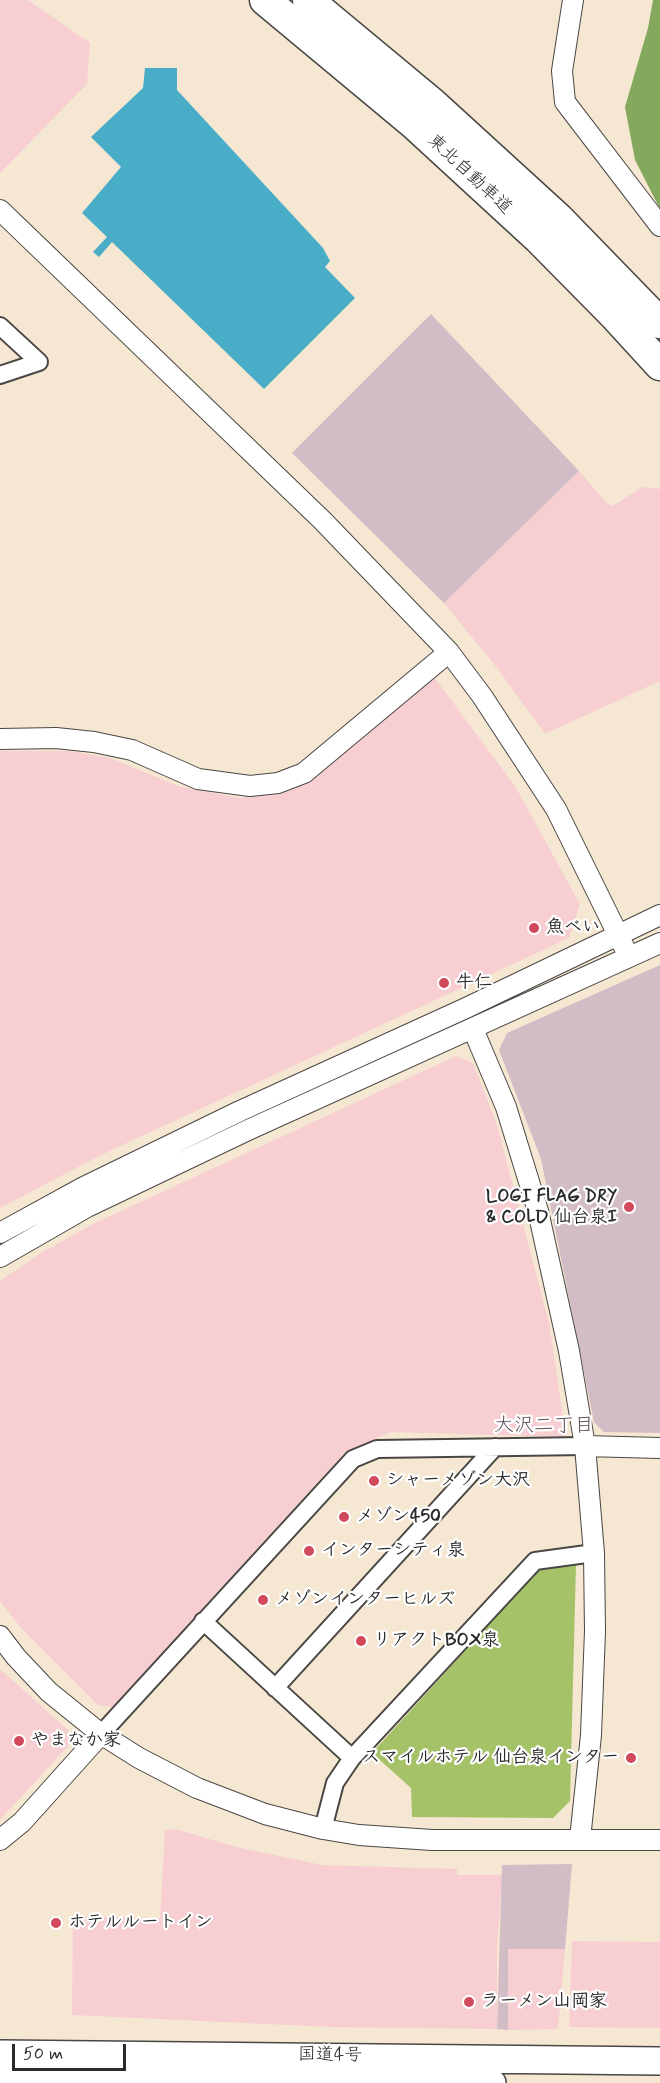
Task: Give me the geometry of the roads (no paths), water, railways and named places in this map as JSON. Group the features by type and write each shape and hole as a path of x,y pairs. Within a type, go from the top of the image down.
{"highway":[{"name":"東北自動車道","path":"265,0 414,124 538,238 616,316 660,365"},
{"name":"東北自動車道","path":"308,0 432,103 558,218 660,323"},
{"name":"国道4号","path":"0,2054 660,2061"},
{"name":"国道4号","path":"0,2074 492,2083"}],"street":[{"path":"573,0 562,71 565,102 660,226"},
{"path":"0,210 323,521 449,652 482,696 556,809 629,957"},
{"path":"0,326 39,362 0,375"},
{"path":"0,739 56,738 94,742 132,750 198,779 250,786 278,783 304,773 449,652"},
{"path":"0,1233 82,1188 240,1111 660,915"},
{"path":"0,1257 87,1207 248,1130 660,943"},
{"path":"472,1029 506,1107 538,1211 569,1351 585,1446 594,1553 595,1631 591,1735 580,1839"},
{"path":"0,1840 22,1822 353,1459 377,1449 585,1446 660,1448"},
{"path":"275,1688 495,1447"},
{"path":"323,1830 335,1783 352,1758 535,1561 594,1553"},
{"path":"203,1621 352,1758"},
{"path":"0,1636 49,1692 101,1734 139,1758 197,1788 265,1814 323,1830 432,1840 660,1840"}],"water":[{"path":"145,68 177,68 177,90 323,248 330,261 325,267 355,298 264,389 112,242 99,257 93,252 107,237 82,213 121,167 91,137 143,88"}],"place":[{"name":"魚べい","path":"534,928"},
{"name":"牛仁","path":"444,983"},
{"name":"LOGI FLAG DRY & COLD 仙台泉I","path":"629,1207"},
{"name":"シャーメゾン大沢","path":"374,1481"},
{"name":"メゾン450","path":"344,1517"},
{"name":"インターシティ泉","path":"309,1551"},
{"name":"メゾンインターヒルズ","path":"263,1600"},
{"name":"リアクトBOX泉","path":"361,1641"},
{"name":"やまなか家","path":"19,1741"},
{"name":"スマイルホテル 仙台泉インター","path":"631,1758"},
{"name":"ホテルルートイン","path":"56,1923"},
{"name":"ラーメン山岡家","path":"469,2002"}],"district":[{"name":"大沢二丁目","path":"544,1427"}]}
